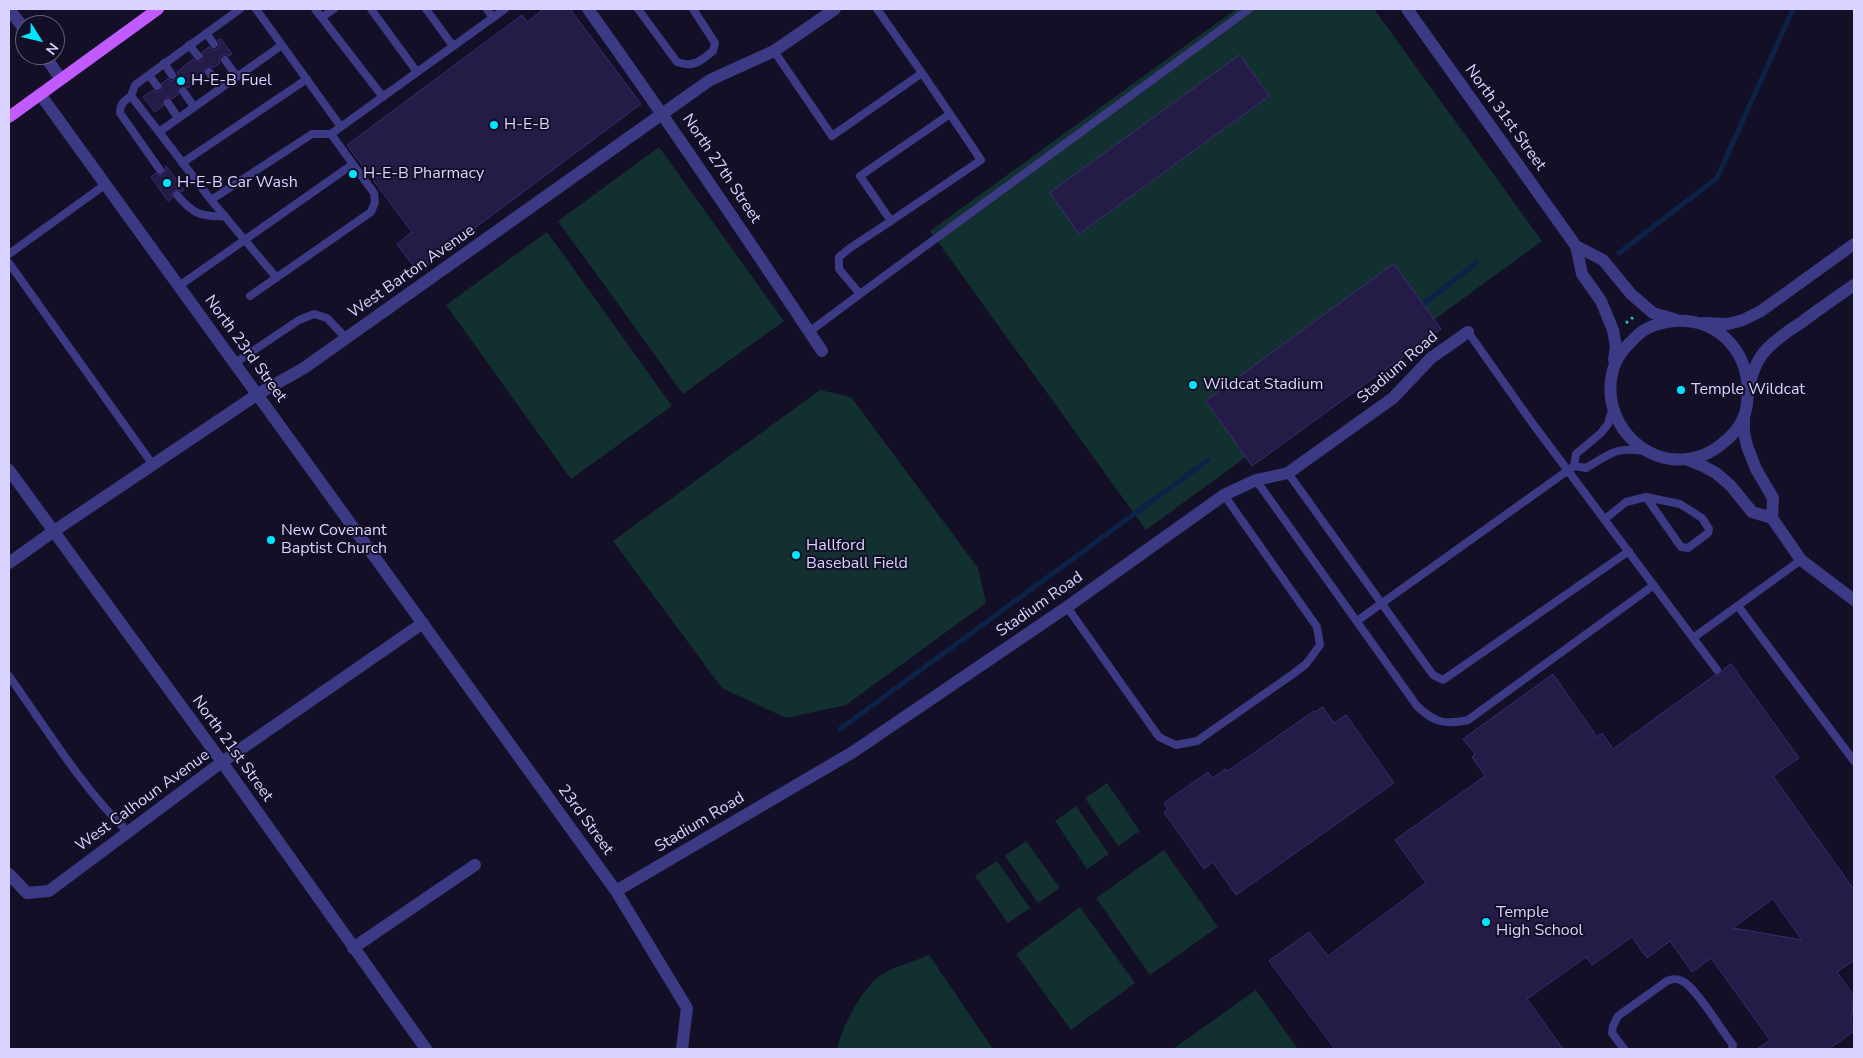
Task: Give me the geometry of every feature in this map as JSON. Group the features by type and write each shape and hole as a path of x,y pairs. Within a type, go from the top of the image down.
{"main road":[{"path":"9,117 158,9"}],"street":[{"name":"North 27th Street","path":"588,9 663,114 822,351"},
{"name":"West Barton Avenue","path":"9,563 258,394 304,368 710,80 774,51 835,9"},
{"name":"North 31st Street","path":"1407,9 1576,246 1582,274 1601,301 1613,330 1616,347 1613,369"},
{"path":"51,65 61,79"},
{"name":"North 23rd Street","path":"40,94 423,623"},
{"path":"1698,323 1728,324 1743,320 1761,311 1854,244"},
{"name":"North 31st Street","path":"1576,246 1603,260 1631,294 1653,313 1679,321"},
{"path":"1748,388 1758,362 1766,350 1854,285"},
{"path":"1744,417 1732,435 1715,450 1693,458 1669,459 1646,451 1628,437 1615,416 1610,393 1613,369 1624,348 1642,332 1664,322 1685,320 1698,323 1725,337 1739,354 1747,374 1749,396 1744,417 1744,432 1756,469 1773,498 1772,518 1801,560 1854,600"},
{"name":"Stadium Road","path":"616,891 853,752 1067,607 1224,495 1256,480 1288,473 1393,398 1431,358 1468,332"},
{"path":"1684,459 1716,473 1731,486 1752,512 1772,518"},
{"name":"North 21st Street","path":"9,470 222,762 426,1049"},
{"name":"West Calhoun Avenue","path":"9,874 26,893 49,891 222,762 423,623"},
{"name":"23rd Street","path":"423,623 616,891 687,1008 682,1049"},
{"path":"353,948 475,865"}],"lane":[{"path":"160,170 120,113 120,107 123,101 131,96 135,85 240,9"},
{"path":"256,9 341,127"},
{"path":"316,9 383,97"},
{"path":"322,17 334,9"},
{"path":"371,9 417,72"},
{"path":"426,9 454,46"},
{"path":"487,9 493,18"},
{"path":"211,200 312,134 331,134 506,9"},
{"path":"638,9 677,62 686,65 696,64 714,51 715,43 693,9"},
{"path":"860,294 839,269 839,257 981,160 877,9"},
{"path":"809,332 1249,9"},
{"path":"206,33 214,44"},
{"path":"190,45 198,56"},
{"path":"159,132 282,45"},
{"path":"774,51 832,136 922,73"},
{"path":"225,60 237,77"},
{"path":"164,64 172,75"},
{"path":"208,72 220,88"},
{"path":"149,74 157,86"},
{"path":"182,163 307,79"},
{"path":"183,91 194,107"},
{"path":"131,96 211,200 276,277"},
{"path":"168,102 178,118"},
{"path":"891,222 860,176 950,114"},
{"path":"250,296 371,212 375,202 374,193 331,134"},
{"path":"179,286 353,164"},
{"path":"9,254 106,184"},
{"path":"177,195 189,208 202,216 225,216"},
{"path":"9,263 153,464"},
{"path":"235,362 299,320 314,314 327,318 346,338"},
{"path":"1468,332 1534,424 1571,468 1605,519 1717,670"},
{"path":"1357,621 1571,468 1576,454 1601,433 1608,424 1613,407"},
{"path":"1571,468 1586,468 1619,450 1628,448 1646,451"},
{"path":"1288,473 1433,675 1443,680 1629,551"},
{"path":"1256,480 1418,706 1428,716 1450,724 1468,720 1654,585"},
{"path":"1067,607 1159,736 1176,745 1197,741 1293,674 1306,664 1320,645 1317,627 1224,495"},
{"path":"1605,519 1626,502 1646,497 1680,504 1702,518 1709,529 1708,533 1688,548 1681,547 1646,497"},
{"path":"1693,638 1801,560"},
{"path":"1738,606 1854,761"},
{"path":"9,676 110,815 128,832"},
{"path":"1624,1049 1612,1033 1618,1016 1667,981 1676,978 1693,990 1733,1046 1732,1049"}],"path":[{"path":"1619,328 1637,315"}],"green space":[{"name":"Wildcat Stadium","path":"1236,9 1374,9 1542,241 1146,530 930,231"},
{"path":"659,147 784,321 683,394 558,221"},
{"path":"547,232 672,406 571,479 446,305"},
{"name":"Hallford Baseball Field","path":"820,390 851,397 978,568 986,603 846,705 786,718 722,688 613,541"},
{"path":"1107,783 1140,831 1118,846 1085,798"},
{"path":"1076,806 1109,854 1087,869 1055,821"},
{"path":"1026,841 1060,888 1038,903 1005,856"},
{"path":"1164,850 1218,927 1150,975 1096,898"},
{"path":"997,861 1030,908 1008,923 975,876"},
{"path":"1080,907 1135,983 1071,1030 1016,954"},
{"path":"929,955 993,1049 837,1049 849,1017 869,986 886,972"},
{"path":"1256,990 1298,1049 1173,1049"}],"building":[{"name":"H-E-B","path":"544,9 570,9 641,104 417,271 397,244 412,232 347,145 522,15 527,22"},
{"name":"H-E-B Fuel","path":"221,39 232,54 221,56 220,63 213,68 209,66 205,68 204,75 188,88 183,85 179,87 177,91 179,94 172,99 168,97 165,99 163,106 155,112 143,97 153,90 157,92 161,90 162,83 168,79 172,81 175,79 178,75 177,72 193,59 201,61 203,58 202,52 209,47 214,50 218,48 220,44 218,40"},
{"path":"1240,55 1269,96 1079,234 1050,193"},
{"name":"H-E-B Car Wash","path":"166,166 184,190 182,192 174,191 172,198 168,201 151,177 156,173 160,176 164,174"},
{"path":"1394,264 1441,329 1252,466 1206,401"},
{"path":"1731,664 1799,758 1773,776 1854,890 1854,960 1837,972 1854,996 1851,1022 1854,1031 1829,1049 1757,1049 1770,1040 1711,958 1692,972 1670,941 1647,958 1632,937 1592,965 1586,957 1527,999 1563,1049 1335,1049 1269,961 1309,932 1328,956 1426,883 1395,840 1485,776 1472,757 1475,754 1463,739 1553,674 1597,737 1602,733 1613,749 1715,675 1720,675","holes":["1773,899 1802,940 1733,928"]},
{"path":"1323,707 1334,723 1346,715 1394,783 1236,895 1213,862 1204,869 1164,812 1168,809 1164,803 1208,772 1212,778 1226,769 1228,771 1314,711"}],"waterway":[{"path":"1619,253 1717,178 1793,9"},
{"path":"1425,303 1476,263"},
{"path":"840,729 1208,460"}],"place":[{"name":"H-E-B Fuel","path":"181,81"},
{"name":"H-E-B","path":"494,125"},
{"name":"H-E-B Pharmacy","path":"353,174"},
{"name":"H-E-B Car Wash","path":"167,183"},
{"name":"Wildcat Stadium","path":"1193,385"},
{"name":"Temple Wildcat","path":"1681,390"},
{"name":"New Covenant Baptist Church","path":"271,540"},
{"name":"Hallford Baseball Field","path":"796,555"},
{"name":"Temple High School","path":"1486,922"}]}
